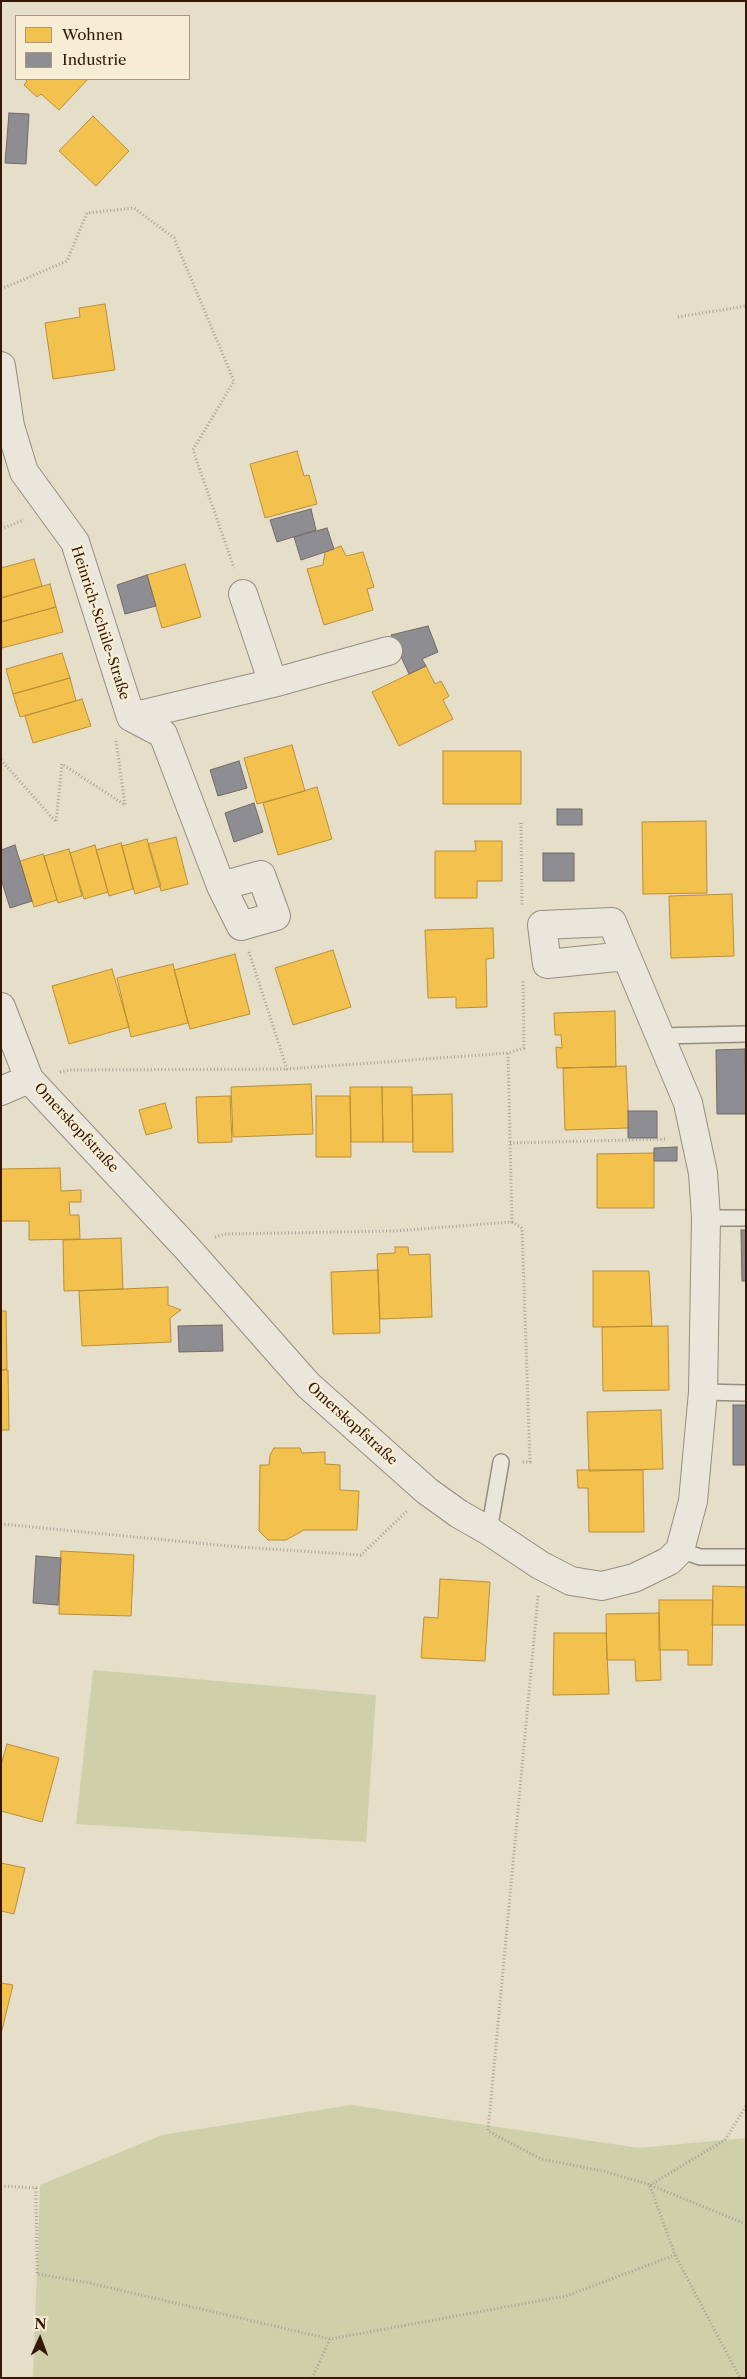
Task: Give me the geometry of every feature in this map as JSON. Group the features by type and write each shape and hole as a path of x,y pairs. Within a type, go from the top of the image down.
{"street":[{"name":"Heinrich-Schüle-Straße","path":"1,366 10,426 24,472 75,542 131,717 163,734 221,886 241,926"},
{"path":"243,594 274,683"},
{"name":"Heinrich-Schüle-Straße","path":"131,717 274,683 388,651"},
{"path":"221,886 262,875 276,916 241,926"},
{"path":"626,956 688,1103 703,1173 706,1218 703,1392 693,1500 680,1550"},
{"name":"Omerskopfstraße","path":"1,1008 29,1079 186,1247 308,1385 427,1491 540,1566 571,1581 602,1586 634,1578 668,1561 680,1550"},
{"path":"1,1092 29,1079"}],"lane":[{"path":"660,1036 746,1034"},
{"path":"706,1218 746,1218"},
{"path":"703,1392 746,1393"},
{"path":"489,1531 501,1462"},
{"path":"680,1550 700,1557 746,1557"}],"path":[{"path":"1,289 67,261 87,213 134,208 174,238 234,381 193,450 243,594"},
{"path":"678,318 746,306"},
{"path":"1,760 56,822 62,764 125,806 115,740 131,717"},
{"path":"521,823 522,908"},
{"path":"241,926 287,1069"},
{"path":"29,1079 70,1070 287,1069 508,1053 524,1048 523,974"},
{"path":"508,1053 512,1222"},
{"path":"510,1143 697,1138"},
{"path":"186,1247 225,1234 394,1230 512,1222 522,1228 530,1462"},
{"path":"1,1524 239,1547 361,1556 427,1491"},
{"path":"540,1566 488,2131 541,2159 603,2171 650,2185 746,2224"},
{"path":"650,2185 725,2140 746,2106"},
{"path":"650,2185 675,2255 740,2378"},
{"path":"1,2186 36,2188 36,2274 85,2282 330,2339 566,2296 675,2255"},
{"path":"312,2378 330,2339"}],"green space":[{"path":"93,1670 376,1695 366,1842 76,1824"},
{"path":"351,2105 639,2148 746,2138 746,2378 33,2378 40,2185 162,2135"}],"building: Wohnen":[{"path":"87,80 59,110 41,94 37,97 24,85 27,81"},
{"path":"93,116 129,151 96,186 59,151"},
{"path":"105,304 115,370 53,379 45,323 80,317 79,308"},
{"path":"297,451 304,476 309,475 317,504 265,518 250,464"},
{"path":"341,546 346,556 363,552 374,587 367,589 373,610 324,625 307,569 323,565 325,552"},
{"path":"34,559 42,586 1,598 1,568"},
{"path":"185,564 201,617 162,628 147,575"},
{"path":"50,584 56,607 1,622 1,598"},
{"path":"56,607 63,632 2,648 1,622"},
{"path":"62,653 70,678 13,694 6,669"},
{"path":"426,666 435,684 441,681 449,696 443,700 453,719 399,746 372,692"},
{"path":"70,678 76,701 20,717 13,694"},
{"path":"82,699 91,726 33,743 25,716"},
{"path":"292,745 305,791 257,804 244,758"},
{"path":"443,751 521,751 521,804 443,804"},
{"path":"317,787 332,839 278,855 263,803"},
{"path":"706,821 707,893 643,894 642,822"},
{"path":"176,837 188,884 161,891 148,844"},
{"path":"147,839 161,886 135,894 122,846"},
{"path":"475,841 502,841 502,881 477,881 477,898 435,898 435,851 476,851"},
{"path":"121,843 133,889 109,896 96,850"},
{"path":"95,845 108,892 84,899 70,853"},
{"path":"69,849 82,896 58,903 44,856"},
{"path":"43,854 57,900 34,907 20,861"},
{"path":"732,894 734,956 671,958 669,896"},
{"path":"493,928 494,958 486,959 487,1007 456,1008 456,997 428,998 425,930"},
{"path":"333,950 351,1007 293,1025 275,968"},
{"path":"235,954 250,1014 190,1029 174,970"},
{"path":"173,964 188,1023 131,1037 117,978"},
{"path":"112,969 129,1027 69,1044 52,986"},
{"path":"615,1011 616,1067 557,1068 556,1047 562,1048 561,1035 555,1035 554,1013"},
{"path":"626,1066 629,1128 565,1130 563,1068"},
{"path":"311,1084 313,1134 233,1137 231,1087"},
{"path":"350,1087 382,1087 383,1142 351,1142"},
{"path":"382,1087 412,1087 413,1142 383,1142"},
{"path":"452,1094 453,1152 413,1152 412,1095"},
{"path":"230,1096 232,1142 198,1143 196,1097"},
{"path":"316,1096 350,1096 351,1157 316,1157"},
{"path":"165,1103 172,1128 146,1135 139,1110"},
{"path":"654,1153 654,1208 597,1208 597,1154"},
{"path":"60,1168 61,1191 81,1190 81,1202 69,1202 70,1215 79,1215 80,1239 29,1240 29,1221 1,1221 1,1169"},
{"path":"121,1238 123,1289 64,1291 63,1240"},
{"path":"395,1247 408,1247 409,1255 430,1254 432,1317 380,1319 377,1254 395,1253"},
{"path":"378,1270 380,1333 333,1334 331,1272"},
{"path":"593,1271 649,1271 652,1326 593,1327"},
{"path":"168,1287 168,1305 181,1310 170,1318 171,1342 82,1346 79,1291"},
{"path":"1,1311 6,1311 7,1369 1,1370"},
{"path":"668,1326 669,1390 603,1391 602,1327"},
{"path":"1,1370 8,1370 9,1430 1,1430"},
{"path":"661,1410 663,1469 589,1471 587,1412"},
{"path":"274,1448 300,1448 302,1453 325,1452 325,1464 340,1465 340,1490 359,1491 357,1530 304,1530 286,1540 268,1540 259,1531 260,1465 269,1465 270,1455"},
{"path":"577,1470 643,1470 644,1532 589,1532 588,1488 578,1488"},
{"path":"61,1551 134,1555 131,1616 59,1614"},
{"path":"440,1579 490,1582 485,1661 421,1658 424,1617 438,1618"},
{"path":"713,1586 746,1587 746,1625 712,1625"},
{"path":"659,1600 713,1600 712,1665 688,1665 688,1650 659,1650"},
{"path":"659,1613 661,1680 636,1681 635,1660 607,1660 606,1614"},
{"path":"554,1633 606,1633 609,1694 553,1695"},
{"path":"7,1744 59,1758 42,1822 1,1811 1,1765"},
{"path":"1,1863 25,1868 14,1914 1,1911"},
{"path":"1,1983 13,1985 1,2034"}],"building: Industrie":[{"path":"9,113 29,114 26,164 5,163"},
{"path":"311,509 316,530 277,542 270,520"},
{"path":"327,528 334,549 301,560 294,537"},
{"path":"147,575 156,606 125,614 117,585"},
{"path":"428,626 438,652 422,659 426,666 409,674 391,635"},
{"path":"239,761 247,788 218,796 210,770"},
{"path":"254,803 263,832 234,842 225,813"},
{"path":"557,809 582,809 582,825 557,825"},
{"path":"15,845 32,901 10,908 1,879 1,850"},
{"path":"543,853 574,853 574,881 543,881"},
{"path":"745,1049 746,1114 717,1114 716,1050"},
{"path":"628,1111 657,1111 657,1138 628,1138"},
{"path":"677,1147 677,1161 654,1161 654,1148"},
{"path":"741,1230 746,1230 746,1281 742,1281"},
{"path":"222,1325 223,1351 179,1352 178,1326"},
{"path":"733,1405 746,1405 746,1465 733,1465"},
{"path":"36,1556 61,1558 58,1605 33,1603"}]}
